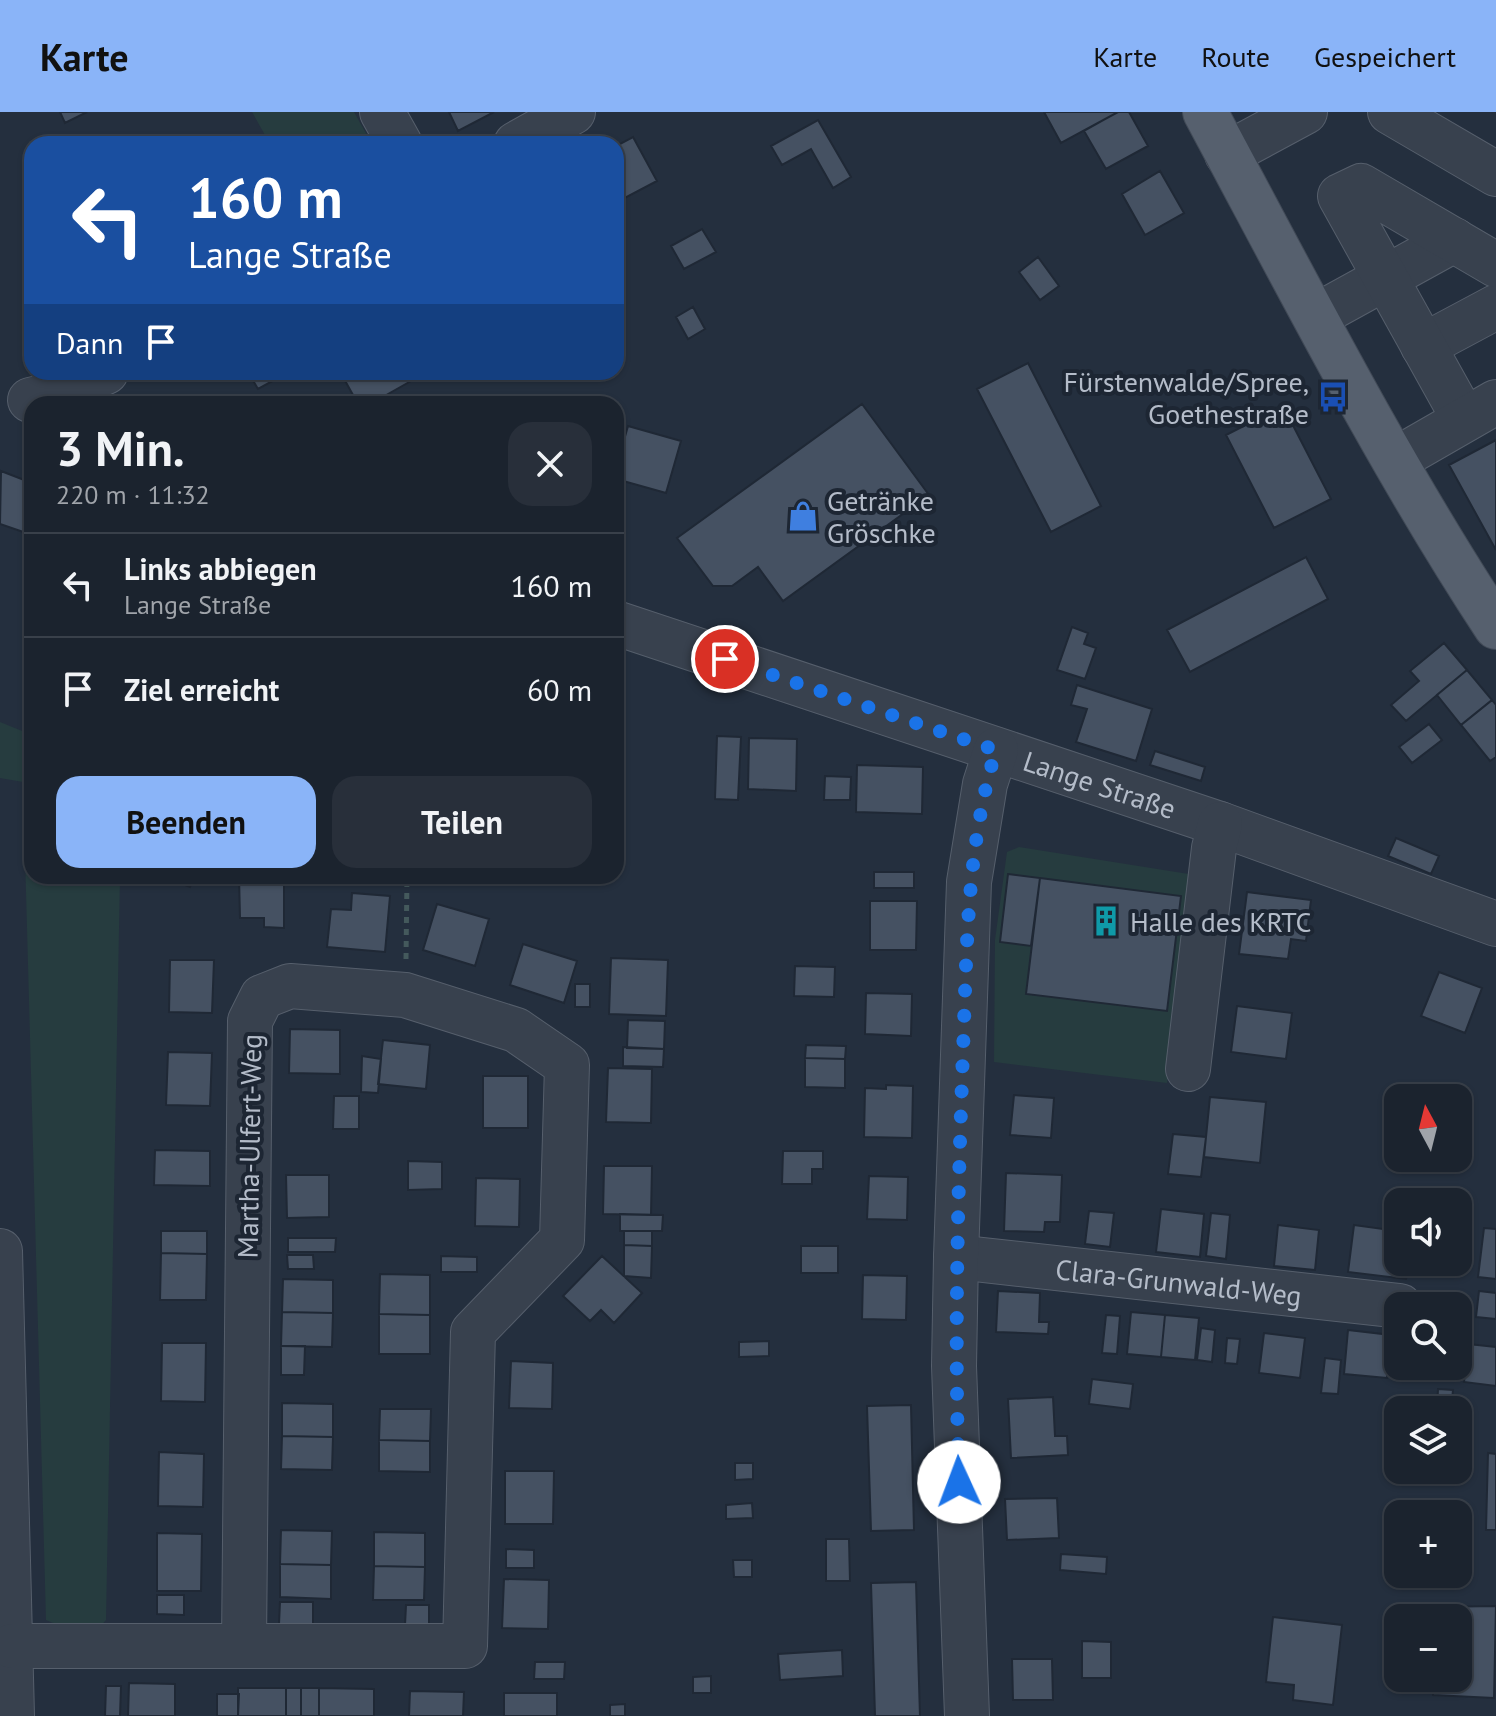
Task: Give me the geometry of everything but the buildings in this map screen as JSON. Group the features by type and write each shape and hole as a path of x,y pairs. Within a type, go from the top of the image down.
{"main road":[{"path":"1205,112 1449,556 1496,627"}],"street":[{"path":"382,112 396,136"},
{"path":"530,136 573,112"},
{"path":"1227,154 1305,112"},
{"path":"1390,112 1496,174"},
{"path":"1395,460 1480,411 1423,346 1340,196 1361,186 1496,265"},
{"path":"1316,316 1454,240"},
{"path":"1423,346 1496,307"},
{"path":"43,396 59,393 88,380"},
{"name":"Lange Straße","path":"624,626 1220,824 1496,924"},
{"path":"967,1716 954,1366 956,1257 969,882 985,784 996,750"},
{"path":"1188,1069 1214,848 1220,824"},
{"name":"Martha-Ulfert-Weg","path":"12,1646 465,1646 473,1332 562,1240 567,1065 516,1030 405,995 290,986 262,997 250,1021 244,1644"},
{"path":"0,1251 12,1716"},
{"name":"Clara-Grunwald-Weg","path":"956,1257 1384,1304"}],"path":[{"path":"405,995 407,884"}],"green space":[{"path":"252,112 354,112 368,136 266,136"},
{"path":"0,722 24,732 24,818 23,782 0,778"},
{"path":"1019,847 1195,875 1167,1083 994,1062 995,940 1007,852"},
{"path":"26,884 120,884 106,1620 95,1632 77,1633 46,1620"}],"place":[{"name":"Fürstenwalde/Spree, Goethestraße","path":"1333,397"},
{"name":"Getränke Gröschke","path":"803,516"},
{"name":"Halle des KRTC","path":"1106,921"}],"route":[{"path":"725,659 996,750 985,784 969,882 954,1366 959,1482"}]}
